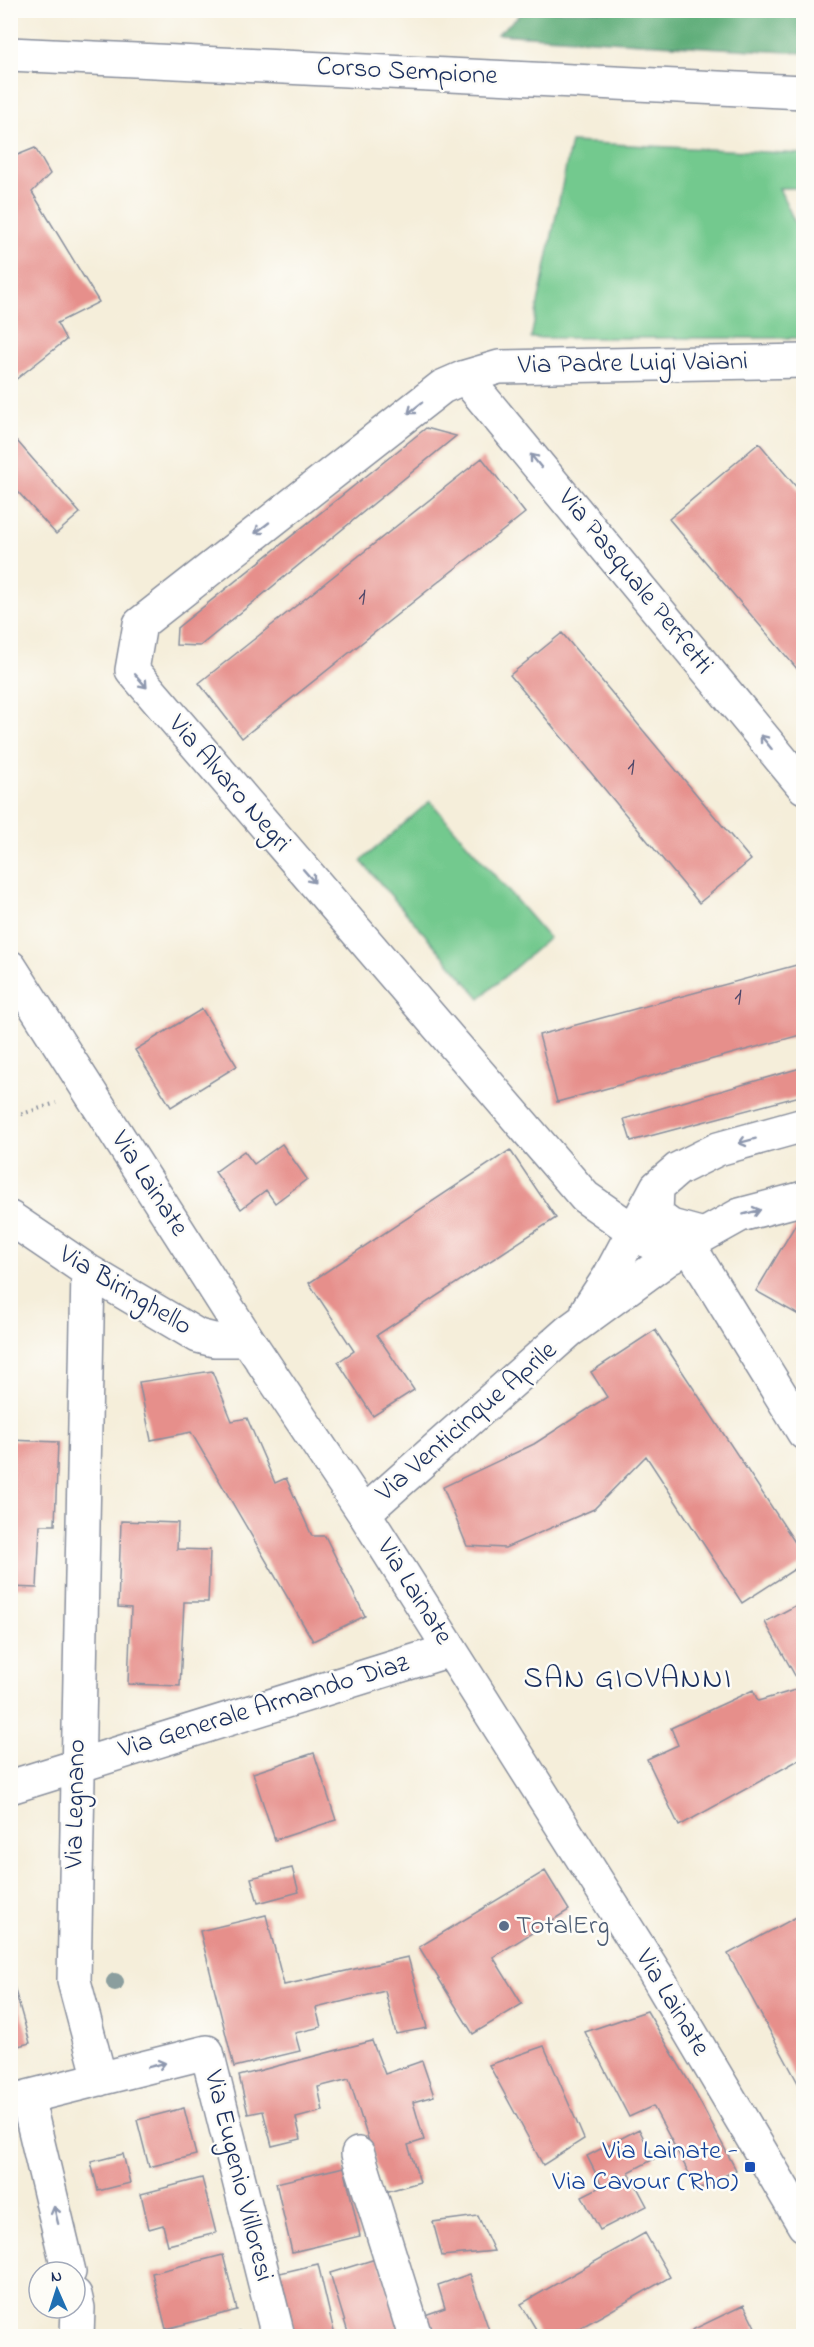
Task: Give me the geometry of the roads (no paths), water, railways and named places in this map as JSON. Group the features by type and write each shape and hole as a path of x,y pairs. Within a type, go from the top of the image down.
{"street":[{"name":"Corso Sempione","path":"10,54 804,92"},
{"name":"Via Padre Luigi Vaiani","path":"465,377 499,367 804,361"},
{"name":"Via Pasquale Perfetti","path":"465,377 804,787"},
{"name":"Via Alvaro Negri","path":"465,377 442,387 140,624 132,670 585,1197 634,1230"},
{"name":"Via Lainate","path":"10,967 248,1340 364,1513 655,1973 804,2225"},
{"name":"Via Venticinque Aprile","path":"569,1332 609,1277 657,1187 678,1169 718,1149 804,1125"},
{"path":"657,1187 656,1215 671,1226 688,1246 804,1434"},
{"name":"Via Venticinque Aprile","path":"364,1513 569,1332 688,1246 740,1215 804,1198"},
{"name":"Via Biringhello","path":"10,1218 88,1271 198,1336 214,1340 248,1340"},
{"path":"634,1230 688,1246"},
{"name":"Via Legnano","path":"88,1271 74,1981 100,2079"},
{"name":"Via Generale Armando Diaz","path":"10,1787 450,1650"},
{"name":"Via Eugenio Villoresi","path":"100,2079 207,2052 278,2337"},
{"path":"66,2260 27,2097 100,2079"},
{"path":"358,2154 415,2337"},
{"path":"77,2337 78,2320"}],"place":[{"name":"TotalErg","path":"504,1926"},
{"name":"Via Lainate - Via Cavour (Rho)","path":"750,2167"}],"district":[{"name":"SAN GIOVANNI","path":"628,1680"}]}
